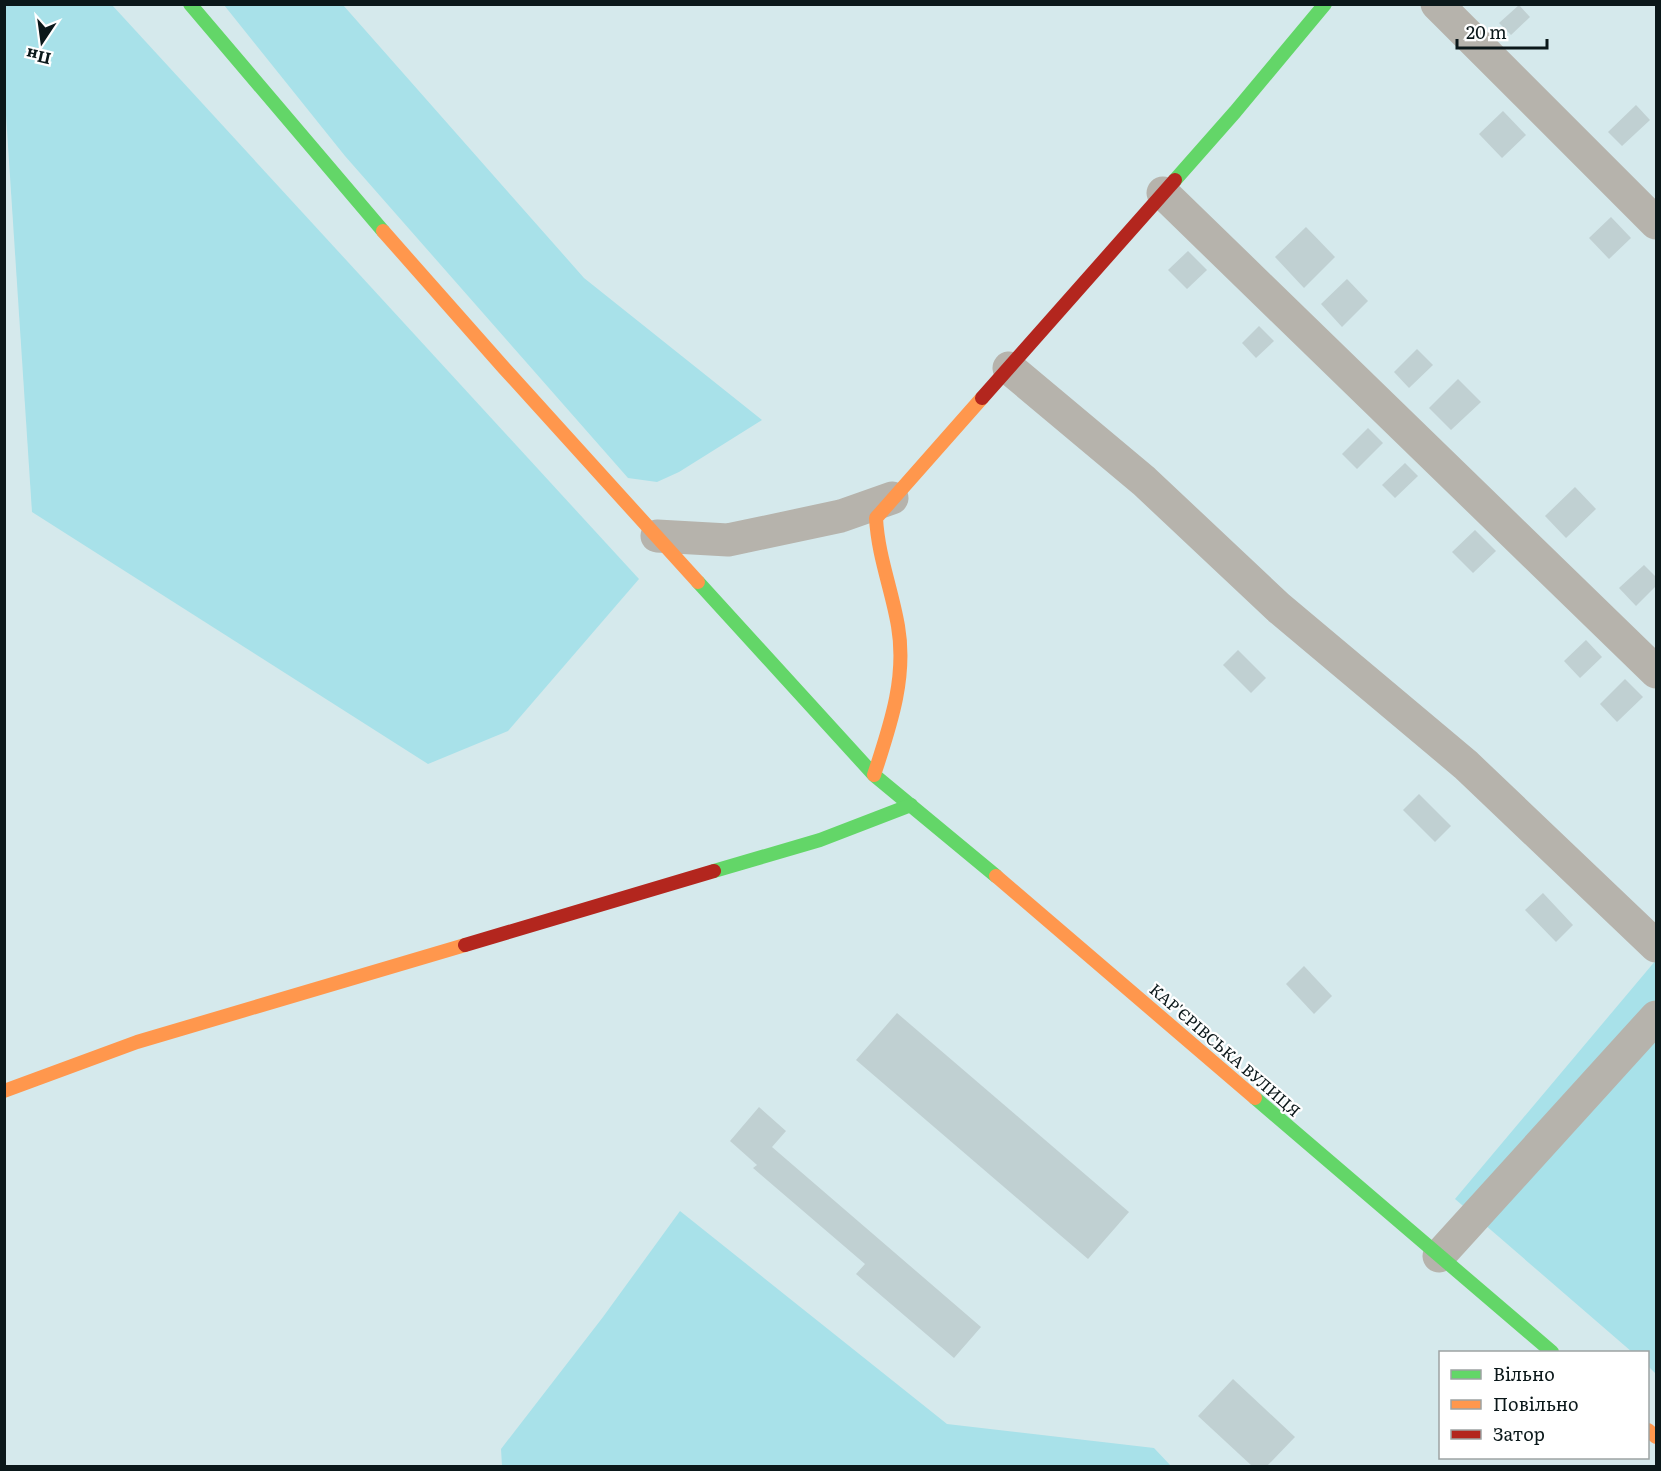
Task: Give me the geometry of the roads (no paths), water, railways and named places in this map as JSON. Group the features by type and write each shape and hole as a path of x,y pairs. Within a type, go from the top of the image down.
{"street":[{"name":"КАР'ЄРІВСЬКА ВУЛИЦЯ","path":"190,4 328,168 504,368 874,775 952,837 1550,1351"},
{"path":"874,775 896,709 902,666 898,628 876,537 876,518 1235,112 1325,4"},
{"path":"1437,4 1656,222"},
{"path":"1163,193 1656,672"},
{"path":"1009,368 1144,481 1279,608 1466,765 1656,946"},
{"path":"657,536 728,540 841,516 892,498"},
{"path":"4,1091 137,1042 820,840 911,805"},
{"path":"1439,1256 1656,1017"}]}
